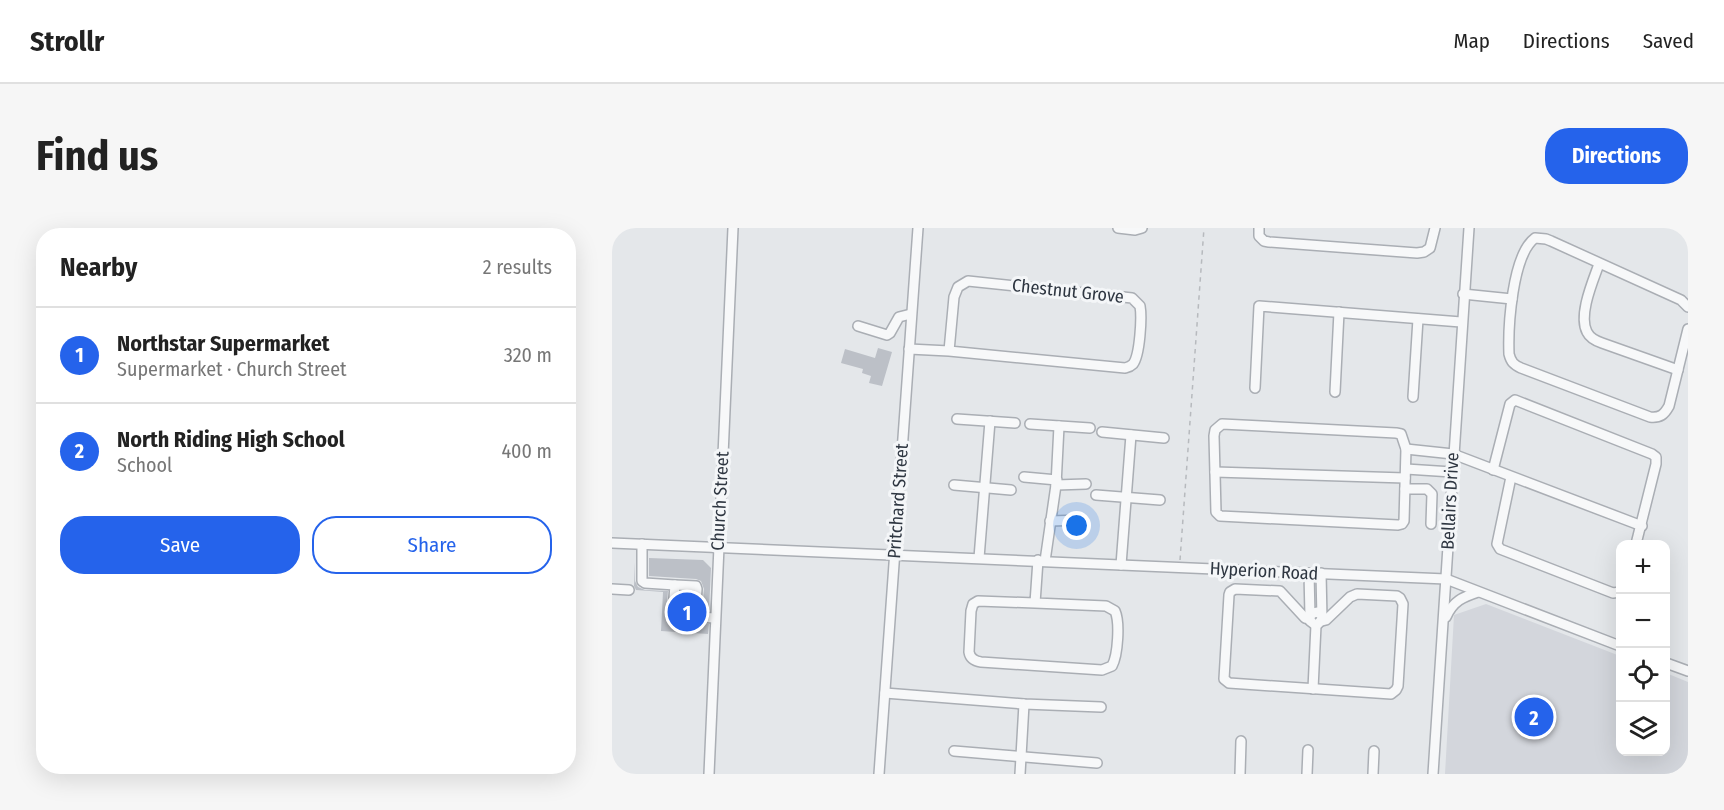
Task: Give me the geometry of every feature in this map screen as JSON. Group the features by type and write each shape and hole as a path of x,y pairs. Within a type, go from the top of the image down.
{"street":[{"name":"Church Street","path":"709,774 733,228"},
{"name":"Pritchard Street","path":"879,774 918,228"},
{"path":"1118,228 1135,230 1142,228"},
{"path":"1259,228 1259,236 1269,242 1417,253 1430,248 1435,228"},
{"name":"Bellairs Drive","path":"1433,774 1468,228"},
{"path":"1688,307 1681,300 1546,238 1535,238 1528,246 1521,261 1512,298 1509,354 1514,365 1650,417 1656,417 1662,416 1669,406 1688,329"},
{"path":"1599,264 1587,299 1584,322 1588,334 1602,344 1678,370"},
{"name":"Chestnut Grove","path":"909,349 1125,368 1130,367 1136,359 1141,318 1140,306 1132,298 968,281 958,287 954,297 949,351"},
{"path":"1463,294 1512,298"},
{"path":"1255,388 1259,306 1461,322"},
{"path":"1335,392 1339,312"},
{"path":"858,326 887,335 899,317 911,314"},
{"path":"1413,397 1418,319"},
{"path":"1489,469 1510,404 1518,400 1652,454 1656,457 1656,464 1637,540"},
{"path":"957,419 1015,423"},
{"path":"979,558 990,421"},
{"path":"1030,424 1090,428"},
{"path":"1222,424 1401,434 1406,450 1404,522 1402,524 1224,517 1216,512 1215,472 1215,430 1222,424"},
{"path":"1035,603 1057,482 1059,426"},
{"path":"1102,432 1164,438"},
{"path":"1121,565 1131,435"},
{"path":"1406,450 1453,454 1642,526"},
{"path":"1215,472 1406,474 1452,472"},
{"path":"1024,477 1086,484"},
{"path":"1511,477 1497,544 1500,549 1616,593"},
{"path":"954,485 1011,490"},
{"path":"1405,489 1430,491 1432,494 1431,524"},
{"path":"1096,495 1160,500"},
{"path":"1050,521 1083,520"},
{"name":"Hyperion Road","path":"612,543 1446,579 1616,644"},
{"path":"642,544 642,581 696,586 695,617"},
{"path":"1309,573 1316,619"},
{"path":"1312,689 1321,573"},
{"path":"675,585 673,611 675,614 716,618"},
{"path":"612,589 629,590"},
{"path":"1232,590 1280,591 1305,618 1326,620 1350,597 1357,594 1400,598 1403,604 1398,686 1394,693 1312,689 1226,682 1223,676 1228,595 1232,590"},
{"path":"1443,622 1455,602 1478,592"},
{"path":"975,602 1035,603 1106,606 1115,611 1118,622 1116,656 1112,666 1102,670 1025,665 976,661 970,656 971,611 975,602"},
{"path":"1670,665 1688,671"},
{"path":"885,693 1101,708"},
{"path":"1020,774 1024,704"},
{"path":"1240,774 1241,741"},
{"path":"1307,774 1308,750"},
{"path":"954,751 1097,763"},
{"path":"1373,774 1374,751"}],"path":[{"path":"1179,567 1204,228"}],"shaded area":[{"path":"1486,604 1616,654 1616,756 1670,756 1670,675 1688,682 1688,774 1445,774 1454,615"}],"building":[{"path":"878,348 892,352 882,386 869,383 871,376 862,373 863,369 841,363 845,349 875,358"},
{"path":"649,558 703,560 711,568 709,611 702,611 704,589 701,581 649,576"},
{"path":"635,562 635,581 638,587 645,590 668,591 666,610 670,618 679,623 709,624 708,634 661,631 663,592 636,590 634,586"},
{"path":"681,592 690,592 689,610 680,609"}],"place":[{"name":"Northstar Supermarket","path":"687,612"},
{"name":"North Riding High School","path":"1534,717"}]}
